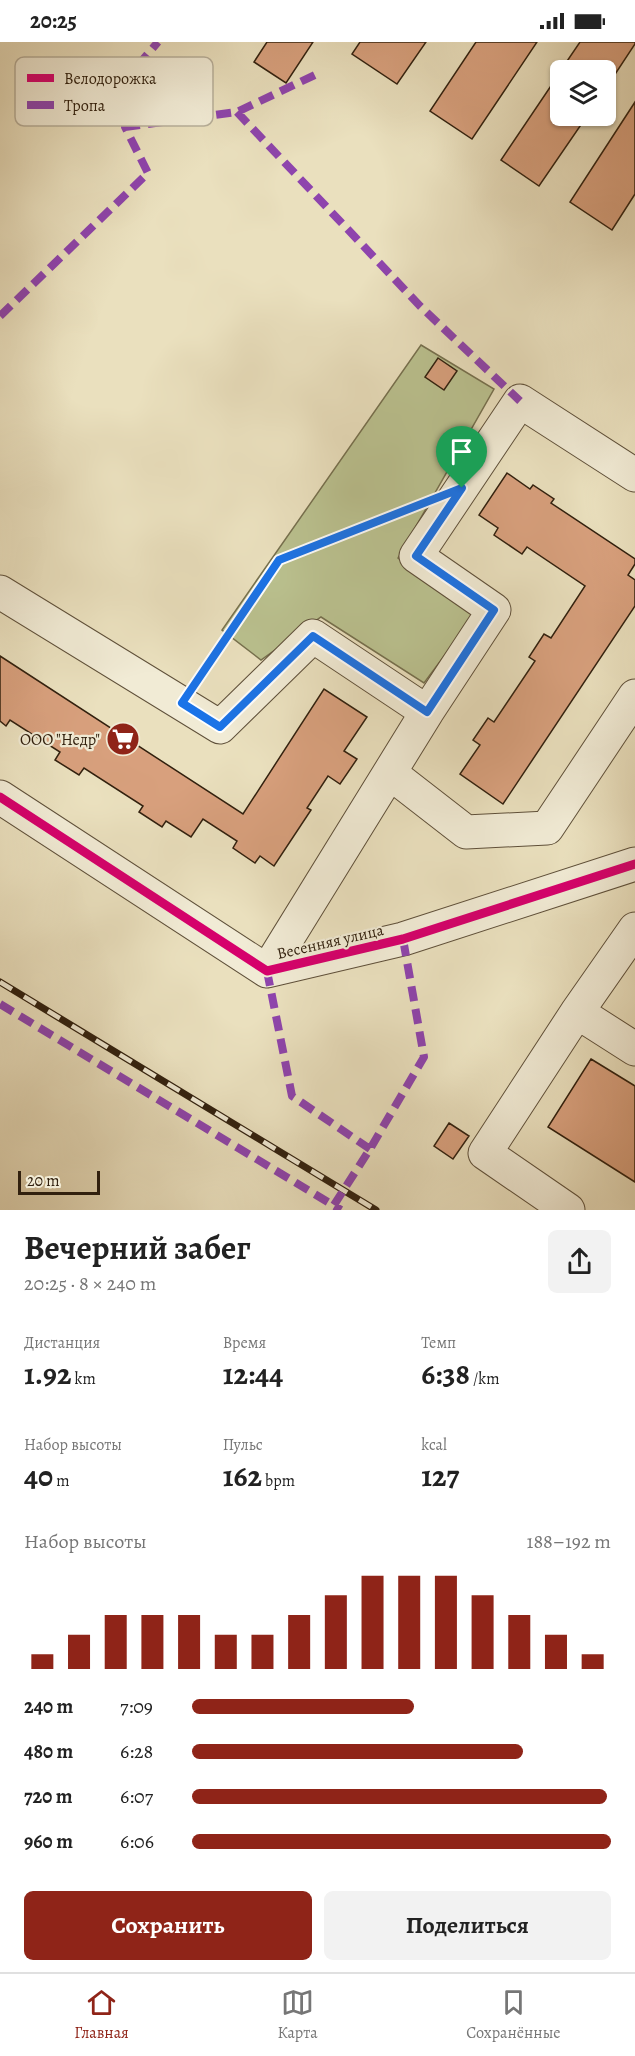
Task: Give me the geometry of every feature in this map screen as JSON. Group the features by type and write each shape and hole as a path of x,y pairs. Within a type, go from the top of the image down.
{"street":[{"path":"267,971 427,712 494,610 416,556 520,401 635,475"},
{"path":"0,592 220,727 313,636 427,712"},
{"path":"390,773 466,832 547,828 635,696"},
{"name":"Весенняя улица","path":"0,797 267,971 403,939 635,864"},
{"path":"568,1210 485,1154 577,1012 635,929"},
{"path":"577,1012 635,1049"}],"path":[{"path":"182,703 279,560 418,505"}],"green space":[{"path":"421,345 494,389 398,558 474,616 424,683 321,617 261,660 222,630"}],"building":[{"path":"267,42 313,42 286,83 254,62"},
{"path":"360,42 426,42 397,84 352,54"},
{"path":"476,42 537,42 472,139 430,111"},
{"path":"580,42 635,42 616,73 616,60 568,60"},
{"path":"550,87 550,126 580,126 539,186 501,160"},
{"path":"635,102 635,194 612,230 570,202"},
{"path":"438,358 457,371 444,390 425,377"},
{"path":"507,473 530,489 533,485 554,499 551,503 635,559 635,564 628,575 635,580 635,606 503,804 460,774 480,745 473,740 488,718 494,722 535,661 529,657 544,634 551,638 585,586 527,547 522,554 494,535 498,528 479,515"},
{"path":"0,656 243,814 324,689 367,717 344,751 357,759 340,784 328,776 307,808 311,810 274,866 260,856 255,863 233,848 237,841 203,819 191,837 166,821 162,827 139,812 143,806 84,768 79,775 55,760 60,752 10,720 6,726 0,721"},
{"path":"591,1059 635,1086 635,1182 548,1127"},
{"path":"449,1123 469,1136 453,1159 434,1146"}],"railway":[{"path":"0,982 376,1210"}],"marked path":[{"path":"145,57 158,42"},
{"path":"213,115 237,112 319,73"},
{"path":"237,112 420,306 520,401"},
{"path":"0,316 148,173 125,126"},
{"path":"125,127 132,126"},
{"path":"334,1205 424,1057 403,939"},
{"path":"267,971 292,1096 370,1149"},
{"path":"0,1004 341,1210"}],"cycle path":[{"path":"0,797 267,971 403,939 635,864"}],"place":[{"name":"ООО \"Недр\"","path":"123,739"}],"route":[{"path":"462,488 416,556 494,610 427,712 313,636 220,727 182,703 279,560 462,488"}]}
